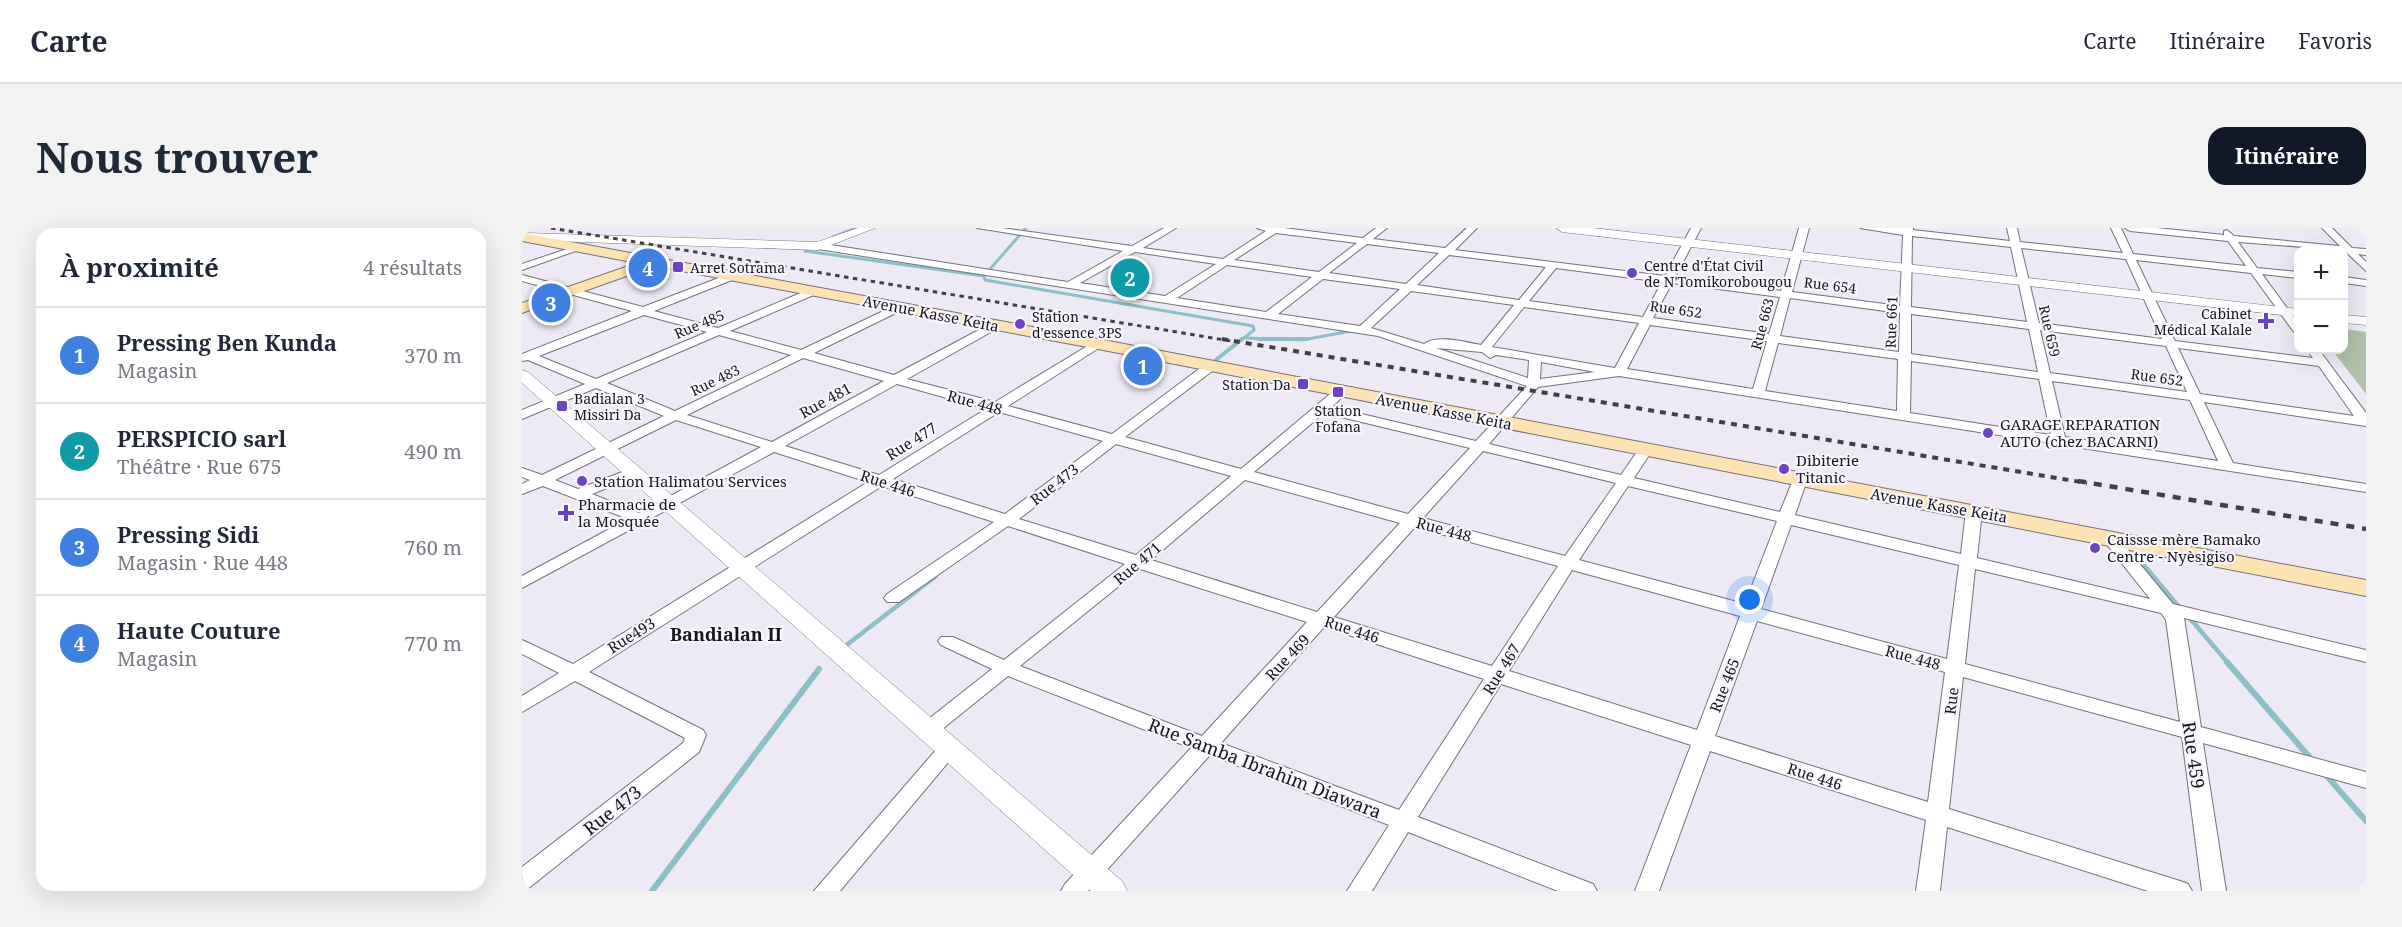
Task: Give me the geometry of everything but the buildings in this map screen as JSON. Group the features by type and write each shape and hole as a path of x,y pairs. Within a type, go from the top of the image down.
{"main road":[{"name":"Avenue Kasse Keita","path":"524,237 1098,344 2366,588"},
{"path":"579,248 584,243 605,239"},
{"path":"522,308 653,262"}],"street":[{"path":"818,246 869,228"},
{"name":"Rue 652","path":"982,228 2365,421"},
{"path":"1047,237 1065,228"},
{"path":"1069,285 1171,228"},
{"name":"Rue 654","path":"1262,228 2323,363"},
{"path":"1269,315 1382,228"},
{"path":"1363,330 1472,228"},
{"path":"1562,228 2292,313"},
{"path":"1619,372 1696,228"},
{"name":"Rue 663","path":"1758,394 1804,228"},
{"path":"1865,228 1908,230 2294,275"},
{"name":"Rue 659","path":"2012,228 2059,441"},
{"path":"2116,228 2228,467"},
{"path":"2130,228 2309,246"},
{"path":"2223,228 2292,313"},
{"path":"2327,228 2344,246"},
{"path":"1167,300 1276,229"},
{"name":"Rue 661","path":"1903,416 1908,230"},
{"path":"524,237 818,246 1363,330 1420,346 1534,384 1619,372"},
{"path":"522,267 579,248"},
{"path":"2348,250 2366,252"},
{"path":"2348,250 2366,268"},
{"path":"1485,348 1553,265"},
{"path":"525,357 733,276"},
{"name":"Rue 448","path":"522,278 2366,780"},
{"path":"2348,281 2366,283"},
{"name":"Rue 485","path":"522,415 814,291"},
{"name":"Rue 483","path":"522,490 900,307"},
{"path":"2348,319 2366,321"},
{"name":"Rue 481","path":"522,583 996,325"},
{"name":"Rue 477","path":"741,566 1098,344"},
{"path":"1420,346 1455,344 1485,348 1619,372 2366,488"},
{"path":"1485,348 1509,375"},
{"path":"2316,354 2365,421"},
{"name":"Rue 446","path":"525,357 676,416 2180,891"},
{"path":"1534,384 1535,358"},
{"name":"Rue 473","path":"893,598 1007,520 1211,366"},
{"path":"522,375 938,739 1082,881 1112,891"},
{"name":"Rue 469","path":"1082,881 1321,620 1409,520 1501,423 1534,384"},
{"name":"Rue 471","path":"826,891 938,739 1008,669 1341,392"},
{"path":"1321,408 1968,561 2171,612 2366,656"},
{"name":"Rue 467","path":"1359,891 1568,563 1646,449"},
{"path":"522,472 581,493 641,519"},
{"path":"581,493 634,472"},
{"name":"Rue 465","path":"1647,891 1800,480"},
{"name":"Rue","path":"1928,891 1974,511"},
{"path":"2109,537 2171,612"},
{"name":"Rue493","path":"522,705 741,566"},
{"name":"Rue 459","path":"2171,612 2214,891"},
{"name":"Rue Samba Ibrahim Diawara","path":"947,641 1008,669 1585,891"},
{"path":"522,646 574,672"},
{"name":"Rue 473","path":"522,880 692,747 696,735 574,672"}],"green space":[{"path":"2348,330 2366,332 2366,394 2335,354 2348,354"}],"waterway":[{"path":"833,237 856,228"},
{"path":"984,276 1026,228"},
{"path":"1456,238 1467,228"},
{"path":"805,251 984,276"},
{"path":"984,276 985,280 1253,326 1254,330 1240,341"},
{"path":"1274,339 1302,340 1357,330"},
{"path":"1246,338 1274,339"},
{"path":"1211,364 1242,339"},
{"path":"1258,339 1274,339"},
{"path":"1274,339 1307,339"},
{"path":"2137,557 2180,608"},
{"path":"844,647 936,576"},
{"path":"2188,616 2228,663"},
{"path":"2227,662 2312,760"},
{"path":"652,891 819,669"},
{"path":"2326,775 2366,821"}],"railway":[{"path":"551,228 1231,341"},
{"path":"1222,339 2087,483"},
{"path":"2078,481 2366,529"}],"place":[{"name":"Arret Sotrama","path":"678,267"},
{"name":"Haute Couture","path":"648,268"},
{"name":"Centre d'État Civil de N'Tomikorobougou","path":"1632,273"},
{"name":"PERSPICIO sarl","path":"1130,278"},
{"name":"Pressing Sidi","path":"551,303"},
{"name":"Cabinet Médical Kalale","path":"2266,321"},
{"name":"Station d'essence 3PS","path":"1020,324"},
{"name":"Pressing Ben Kunda","path":"1143,366"},
{"name":"Station Da","path":"1303,384"},
{"name":"Station Fofana","path":"1338,392"},
{"name":"Badialan 3 Missiri Da","path":"562,406"},
{"name":"GARAGE REPARATION AUTO (chez BACARNI)","path":"1988,433"},
{"name":"Dibiterie Titanic","path":"1784,469"},
{"name":"Station Halimatou Services","path":"582,481"},
{"name":"Pharmacie de la Mosquée","path":"566,513"},
{"name":"Caissse mère Bamako Centre - Nyèsigiso","path":"2095,548"}],"district":[{"name":"Bandialan II","path":"726,634"}]}
